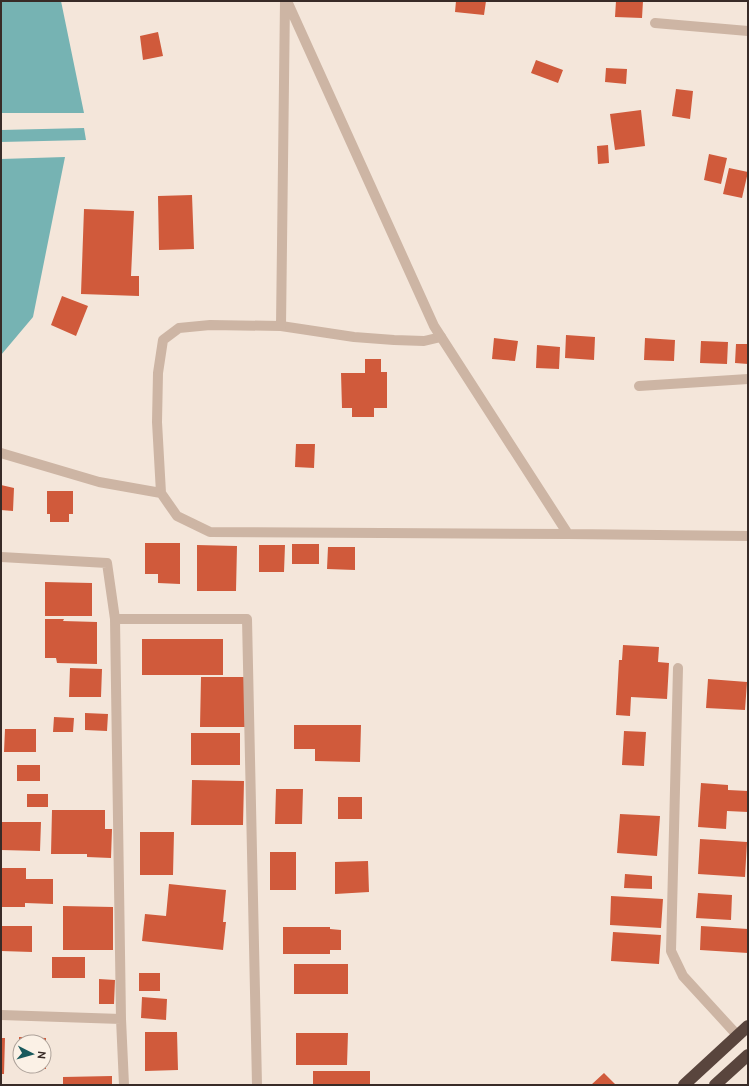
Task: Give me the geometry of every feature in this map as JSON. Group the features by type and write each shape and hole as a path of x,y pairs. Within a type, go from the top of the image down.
{"highway":[{"path":"684,1085 748,1026"},
{"path":"715,1085 748,1055"}],"street":[{"path":"280,326 286,1"},
{"path":"286,1 434,326 568,534"},
{"path":"655,23 748,31"},
{"path":"441,337 424,341 394,340 354,337 280,326 210,325 179,328 163,340 158,374 157,422 161,493 177,516 210,532 748,536"},
{"path":"639,386 748,379"},
{"path":"1,453 99,482 161,493"},
{"path":"1,557 107,563 115,618 121,1018 124,1085"},
{"path":"115,618 247,619 257,1085"},
{"path":"678,668 671,952 683,976 738,1036"},
{"path":"1,1015 121,1018"}],"water":[{"path":"1,1 61,1 84,113 1,113"},
{"path":"84,128 86,140 1,142 1,130"},
{"path":"65,157 33,317 1,355 1,159"}],"building":[{"path":"456,1 486,1 484,15 455,12"},
{"path":"616,1 643,1 642,18 615,17"},
{"path":"158,32 163,56 143,60 140,36"},
{"path":"536,60 563,70 558,83 531,73"},
{"path":"606,68 627,69 626,84 605,82"},
{"path":"676,89 693,91 690,119 672,116"},
{"path":"641,110 645,146 615,150 610,114"},
{"path":"608,145 609,163 598,164 597,146"},
{"path":"709,154 727,158 721,184 704,180"},
{"path":"729,168 748,172 742,198 723,194"},
{"path":"192,195 194,249 159,250 158,196"},
{"path":"84,209 134,211 131,276 139,276 139,296 81,294"},
{"path":"62,296 88,306 76,336 51,325"},
{"path":"566,335 595,337 594,360 565,358"},
{"path":"494,338 518,341 515,361 492,359"},
{"path":"645,338 675,340 674,361 644,360"},
{"path":"701,341 728,342 727,364 700,363"},
{"path":"736,344 748,344 748,364 735,363"},
{"path":"537,345 560,347 559,369 536,368"},
{"path":"365,359 381,359 381,372 387,372 387,408 374,408 374,417 352,417 352,408 342,408 341,373 365,373"},
{"path":"296,444 315,444 314,468 295,467"},
{"path":"1,485 14,488 13,511 1,510"},
{"path":"47,491 73,491 73,514 69,514 69,522 50,522 50,514 47,514"},
{"path":"145,543 180,543 180,584 158,583 158,574 145,574"},
{"path":"292,544 319,544 319,564 292,564"},
{"path":"197,545 237,546 236,591 197,591"},
{"path":"259,545 285,545 284,572 259,572"},
{"path":"328,547 355,547 355,570 327,569"},
{"path":"45,582 92,583 92,616 45,616"},
{"path":"45,619 97,622 97,664 57,663 56,658 45,658"},
{"path":"142,639 223,639 223,675 142,675"},
{"path":"623,645 659,647 658,662 669,663 667,699 631,697 630,716 616,715 619,660 622,660"},
{"path":"70,668 102,669 101,697 69,697"},
{"path":"201,677 245,677 245,727 200,727"},
{"path":"708,679 747,682 745,710 706,708"},
{"path":"85,713 108,714 107,731 85,730"},
{"path":"54,717 74,718 73,732 53,732"},
{"path":"294,725 361,725 360,762 315,761 315,749 294,749"},
{"path":"5,729 36,729 36,752 4,752"},
{"path":"624,731 646,732 644,766 622,765"},
{"path":"191,733 240,733 240,765 191,765"},
{"path":"17,765 40,765 40,781 17,781"},
{"path":"192,780 244,781 243,825 191,825"},
{"path":"701,783 728,785 728,790 748,791 748,812 727,811 726,829 698,827"},
{"path":"276,789 303,789 302,824 275,824"},
{"path":"27,794 48,794 48,807 27,807"},
{"path":"338,797 362,797 362,819 338,819"},
{"path":"52,810 105,810 105,829 112,829 111,858 87,857 87,854 51,854"},
{"path":"620,814 660,816 657,856 617,853"},
{"path":"1,822 41,822 40,851 1,850"},
{"path":"140,832 174,832 173,875 140,875"},
{"path":"700,839 747,842 745,877 698,874"},
{"path":"270,852 296,852 296,890 270,890"},
{"path":"368,861 369,892 335,894 335,862"},
{"path":"1,868 26,868 26,879 53,879 53,904 25,903 25,907 1,907"},
{"path":"625,874 652,876 652,889 624,888"},
{"path":"169,884 226,890 223,922 226,922 223,950 142,941 145,914 166,916"},
{"path":"698,893 732,895 731,920 696,918"},
{"path":"611,896 663,899 661,928 610,925"},
{"path":"63,906 113,907 113,950 63,950"},
{"path":"1,926 32,926 32,952 1,951"},
{"path":"701,926 748,929 748,953 700,950"},
{"path":"283,927 330,927 330,929 341,930 341,950 330,950 330,954 283,954"},
{"path":"613,932 661,935 659,964 611,961"},
{"path":"52,957 85,957 85,978 52,978"},
{"path":"294,964 348,964 348,994 294,994"},
{"path":"139,973 160,973 160,991 139,991"},
{"path":"99,979 115,980 114,1004 99,1004"},
{"path":"142,997 167,999 166,1020 141,1018"},
{"path":"145,1032 177,1032 178,1070 145,1071"},
{"path":"296,1033 348,1033 347,1065 296,1065"},
{"path":"1,1038 5,1038 4,1074 1,1074"},
{"path":"313,1071 370,1071 370,1085 313,1085"},
{"path":"604,1073 616,1085 591,1085"},
{"path":"112,1076 112,1085 63,1085 63,1077"}]}
